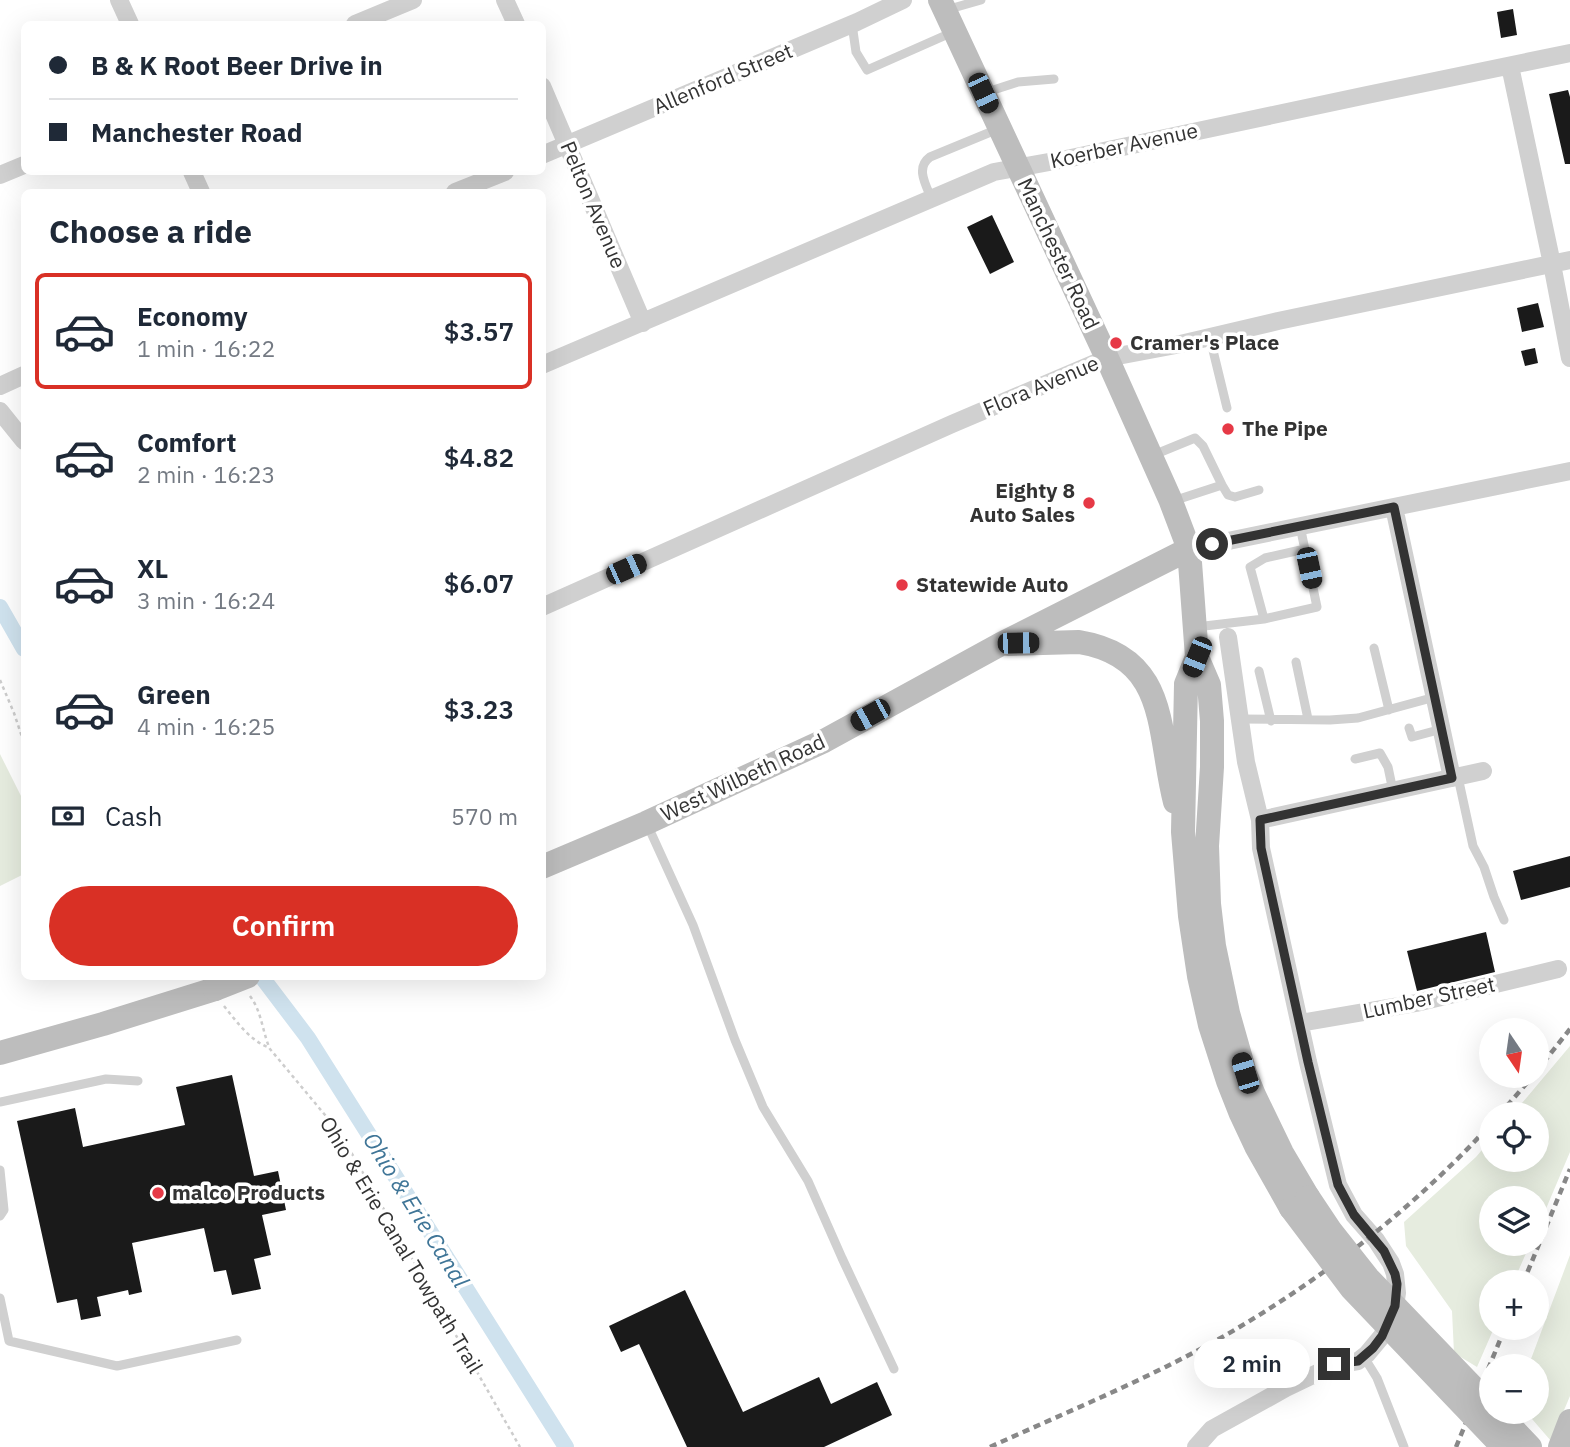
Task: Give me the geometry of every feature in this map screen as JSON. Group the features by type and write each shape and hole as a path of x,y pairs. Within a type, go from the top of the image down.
{"main road":[{"name":"Manchester Road","path":"946,14 1107,358 1171,502 1189,549 1197,657"},
{"name":"West Wilbeth Road","path":"546,865 646,823 824,741 1001,644 1189,549"},
{"path":"1001,644 1090,644 1110,650 1140,673 1160,716 1167,766 1183,832"},
{"path":"1197,657 1186,684 1183,832 1192,926 1210,1025 1241,1114 1256,1146 1299,1203 1352,1289 1503,1447"},
{"path":"1197,657 1209,685 1212,721 1207,876 1211,925 1221,985 1254,1096 1282,1153 1299,1203 1330,1230 1368,1278 1479,1394"},
{"path":"0,1052 103,1024 213,989 247,983"},
{"path":"1560,1447 1570,1421"},
{"path":"1508,1424 1530,1447"}],"street":[{"path":"119,0 129,21"},
{"path":"362,21 413,0"},
{"path":"505,0 515,21"},
{"name":"Allenford Street","path":"546,153 903,0"},
{"name":"Koerber Avenue","path":"546,363 994,172 1570,53"},
{"path":"1510,66 1561,262 1570,358"},
{"name":"Pelton Avenue","path":"546,95 643,323"},
{"path":"0,175 21,165"},
{"path":"462,189 498,175"},
{"name":"Flora Avenue","path":"546,605 952,424 1107,358 1561,262"},
{"path":"0,386 21,376"},
{"path":"0,411 21,437"},
{"name":"West Wilbeth Road","path":"1189,549 1570,471"},
{"path":"1394,507 1455,778"},
{"path":"1196,1447 1212,1429 1286,1388 1334,1364 1358,1361 1364,1357 1382,1336 1395,1306 1397,1284 1384,1251 1354,1215 1338,1185 1261,848 1260,820 1247,762 1228,637"},
{"path":"1260,820 1483,771"},
{"name":"Lumber Street","path":"1300,1024 1416,1003 1558,969"}],"lane":[{"path":"852,24 856,52 867,70 946,14 981,0"},
{"path":"983,93 1018,82 1054,79"},
{"path":"932,200 923,177 923,162 999,128"},
{"path":"1210,338 1227,408"},
{"path":"1151,456 1195,438 1228,495 1235,497 1259,490"},
{"path":"1171,502 1222,485"},
{"path":"1195,627 1264,619 1317,607 1300,526"},
{"path":"1264,619 1251,567 1265,558 1305,549"},
{"path":"1374,648 1389,710"},
{"path":"1296,662 1308,719"},
{"path":"1259,671 1271,720"},
{"path":"1240,719 1358,718 1435,697"},
{"path":"1409,728 1412,737 1442,729"},
{"path":"1355,759 1380,754 1388,767 1393,791"},
{"path":"1455,778 1473,846 1504,920"},
{"path":"646,823 693,925 763,1107 808,1181 894,1368"},
{"path":"0,1102 106,1079 138,1081"},
{"path":"0,1170 4,1210 0,1216"},
{"path":"0,1298 9,1341 117,1366 237,1340"},
{"path":"1364,1357 1377,1378 1404,1447"}],"path":[{"path":"0,680 21,734"},
{"name":"Ohio & Erie Canal Towpath Trail","path":"247,983 270,1049 330,1121 351,1152 520,1447"},
{"path":"213,989 250,1037 270,1049"}],"shaded area":[{"path":"0,754 21,796 21,876 0,886"},
{"path":"1570,1046 1570,1152 1549,1202 1549,1186 1479,1186 1479,1256 1525,1256 1519,1270 1479,1270 1479,1340 1489,1340 1483,1354 1479,1354 1477,1367 1454,1353 1452,1311 1406,1246 1404,1222 1479,1153 1479,1172 1549,1172 1549,1102 1523,1102 1535,1088 1549,1088 1549,1071"},
{"path":"1570,1255 1570,1396 1551,1441 1536,1424 1549,1424 1549,1354 1533,1354 1538,1340 1549,1340 1549,1311"}],"building":[{"path":"1513,9 1517,35 1501,38 1497,12"},
{"path":"1568,90 1570,164 1565,164 1549,94"},
{"path":"992,215 1014,262 990,274 967,227"},
{"path":"1538,303 1544,327 1522,332 1517,308"},
{"path":"1535,348 1538,363 1525,366 1521,351"},
{"path":"1570,856 1570,887 1521,900 1513,871"},
{"path":"1486,932 1495,972 1417,991 1407,951"},
{"name":"malco Products","path":"232,1075 254,1176 278,1171 286,1210 262,1215 271,1255 254,1259 261,1289 232,1295 226,1270 214,1272 204,1228 132,1243 142,1292 129,1295 128,1290 97,1297 101,1316 81,1320 77,1299 57,1303 17,1121 75,1108 83,1147 185,1125 176,1087"},
{"path":"685,1290 743,1412 819,1377 831,1404 877,1382 892,1415 824,1447 687,1447 639,1344 621,1352 609,1326"}],"waterway":[{"name":"Ohio & Erie Canal","path":"0,607 21,644"},
{"name":"Ohio & Erie Canal","path":"264,980 308,1038 566,1447"}],"railway":[{"path":"1549,1056 1570,1029"},
{"path":"1510,1102 1523,1088"},
{"path":"990,1447 1168,1366 1262,1313 1366,1240 1431,1184 1479,1137"},
{"path":"1528,1270 1570,1169"},
{"path":"1456,1447 1500,1340"}],"place":[{"name":"Cramer's Place","path":"1116,343"},
{"name":"The Pipe","path":"1228,429"},
{"name":"Eighty 8 Auto Sales","path":"1089,503"},
{"name":"Statewide Auto","path":"902,585"},
{"name":"malco Products","path":"158,1193"}],"route":[{"path":"1212,544 1394,507 1452,778 1260,820 1261,848 1338,1185 1354,1215 1384,1251 1391,1263 1397,1284 1395,1306 1382,1336 1373,1348 1358,1361 1334,1364"}]}
